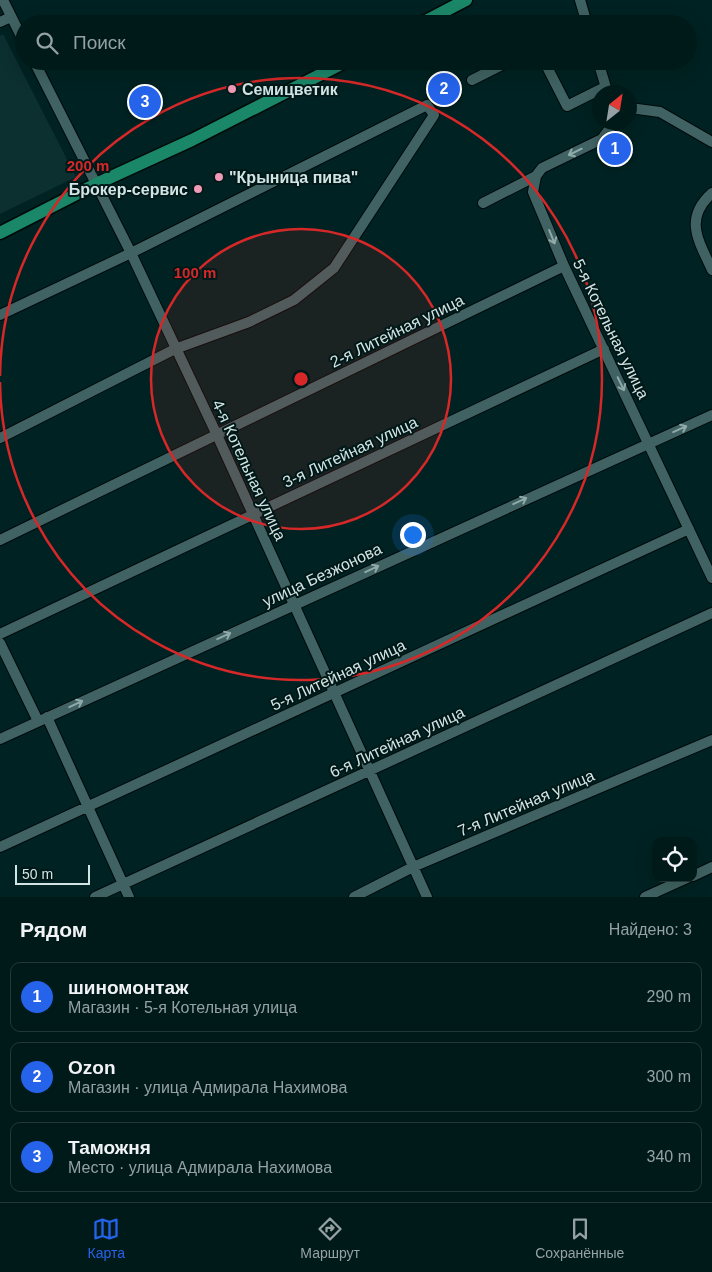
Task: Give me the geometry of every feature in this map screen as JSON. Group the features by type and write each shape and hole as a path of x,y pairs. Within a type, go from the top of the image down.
{"main road":[{"path":"437,15 466,0"},
{"path":"0,233 96,184 192,140 329,70"}],"street":[{"path":"3,0 15,25"},
{"path":"580,0 584,15"},
{"path":"0,22 11,17"},
{"name":"4-я Котельная улица","path":"39,70 130,253 217,435 427,897"},
{"path":"472,80 492,70"},
{"path":"549,70 567,106 592,96"},
{"path":"600,70 605,85"},
{"path":"0,315 130,253 427,105 434,115 334,268 294,300 249,322 175,349 0,438"},
{"path":"637,109 660,112 712,142"},
{"path":"483,204 536,176 542,168 602,139 609,130"},
{"name":"5-я Котельная улица","path":"536,176 533,192 564,266 712,578"},
{"path":"712,194 704,200 696,216 695,232 712,270"},
{"name":"2-я Литейная улица","path":"0,540 564,266"},
{"name":"3-я Литейная улица","path":"0,634 604,349"},
{"name":"улица Безжонова","path":"0,739 649,442 712,415"},
{"name":"5-я Литейная улица","path":"0,847 689,529"},
{"name":"6-я Литейная улица","path":"95,897 712,613"},
{"path":"0,643 88,807 129,897"},
{"name":"7-я Литейная улица","path":"354,897 413,867 712,740"},
{"path":"697,874 712,867"},
{"path":"645,897 678,882"}],"shaded area":[{"path":"3,34 15,58 15,70 21,70 76,177 0,214 0,36"}],"place":[{"name":"Семицветик","path":"232,89"},
{"name":"Ozon","path":"444,89"},
{"name":"Таможня","path":"145,102"},
{"name":"шиномонтаж","path":"615,149"},
{"name":"\"Крыница пива\"","path":"219,177"},
{"name":"Брокер-сервис","path":"198,189"}]}
